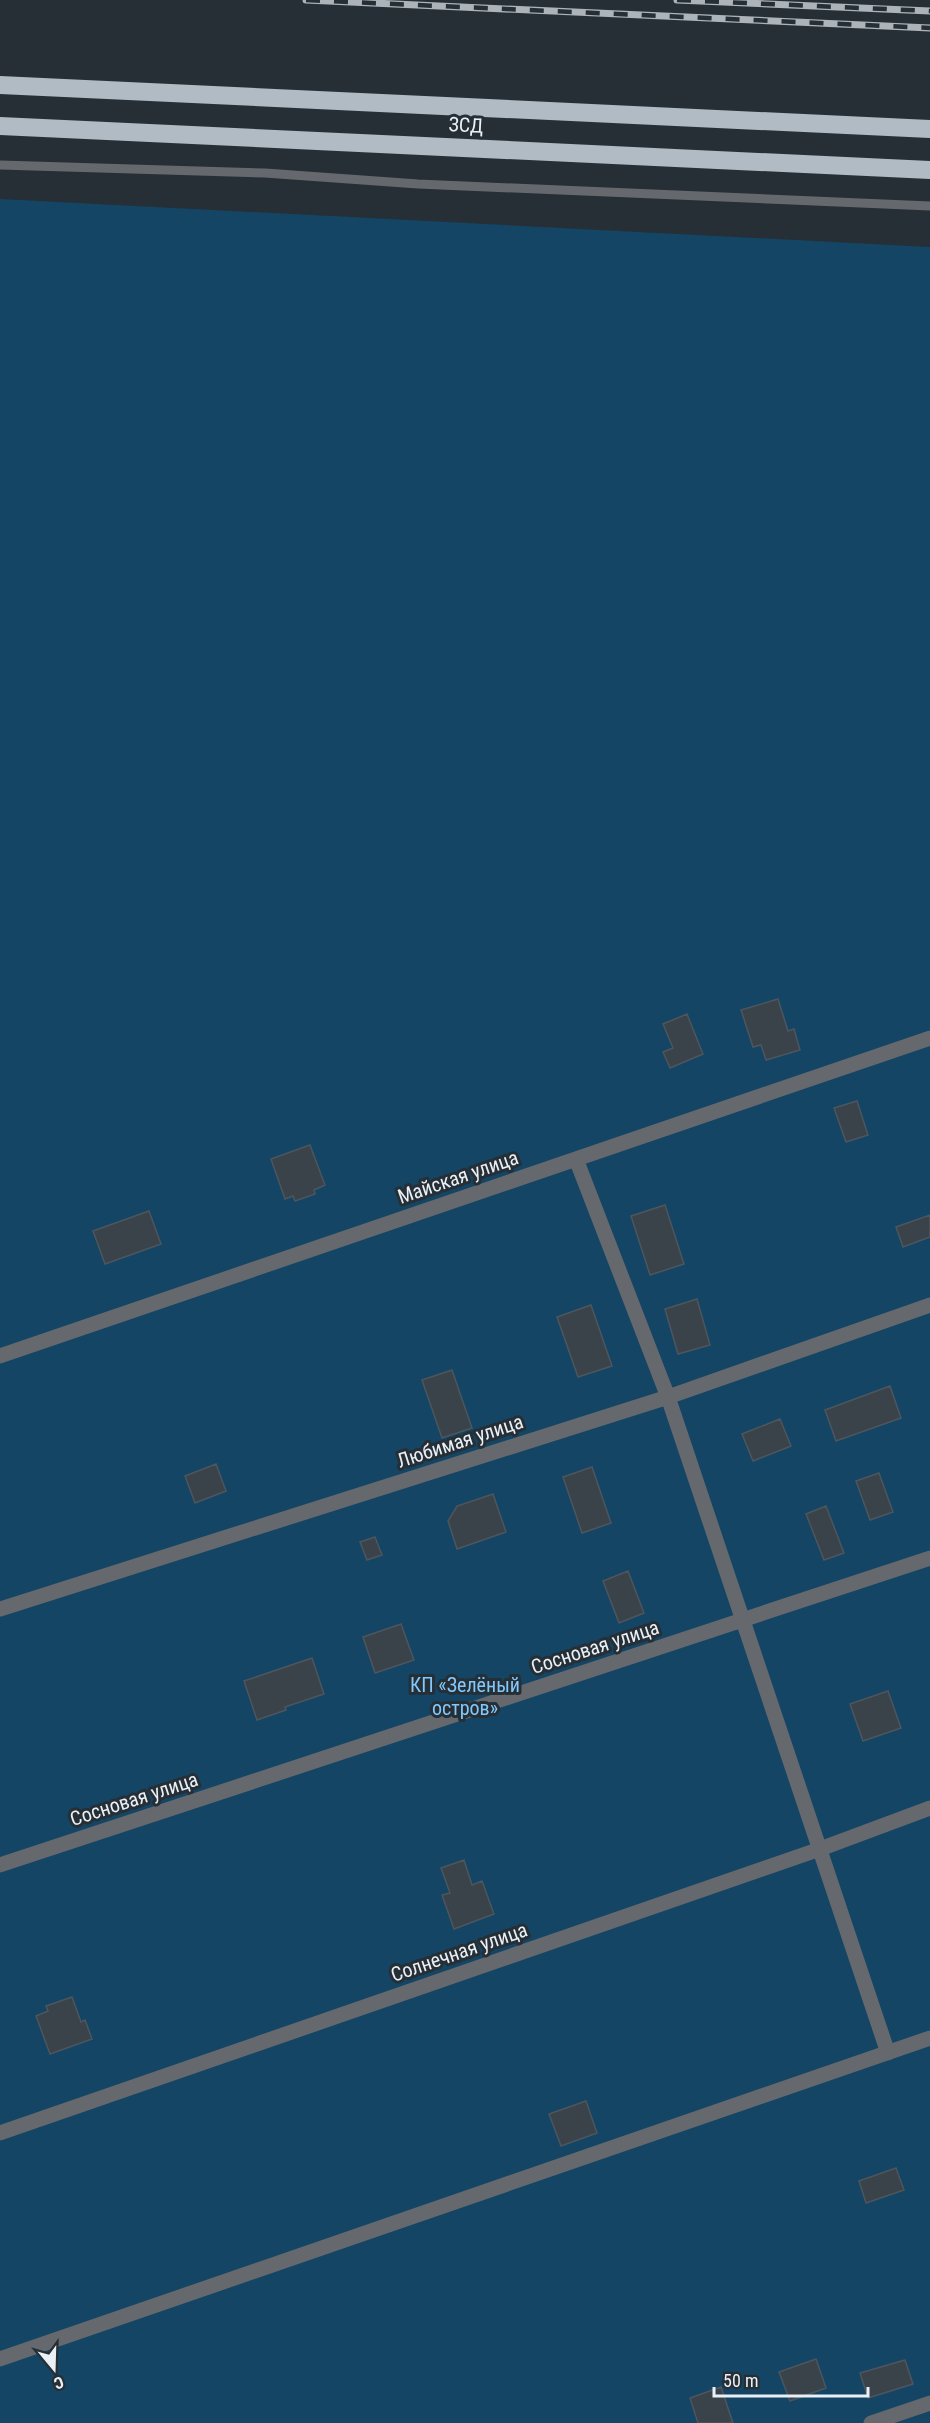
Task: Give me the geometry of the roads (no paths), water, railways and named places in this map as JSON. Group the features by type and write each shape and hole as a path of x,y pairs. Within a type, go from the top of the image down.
{"highway":[{"name":"ЗСД","path":"0,85 930,129"},
{"name":"ЗСД","path":"0,126 930,170"}],"street":[{"name":"Майская улица","path":"0,1356 930,1038"},
{"path":"576,1159 668,1397 888,2053"},
{"name":"Любимая улица","path":"0,1609 668,1397 930,1305"},
{"name":"Сосновая улица","path":"0,1866 930,1558"},
{"name":"Солнечная улица","path":"0,2133 820,1849 930,1808"},
{"path":"0,2358 930,2038"},
{"path":"872,2423 930,2403"}],"lane":[{"path":"0,165 266,173 418,184 930,206"}],"railway":[{"path":"306,0 930,28"},
{"path":"677,0 930,11"}],"park label":[{"name":"КП «Зелёный остров»","path":"465,1696"}]}
